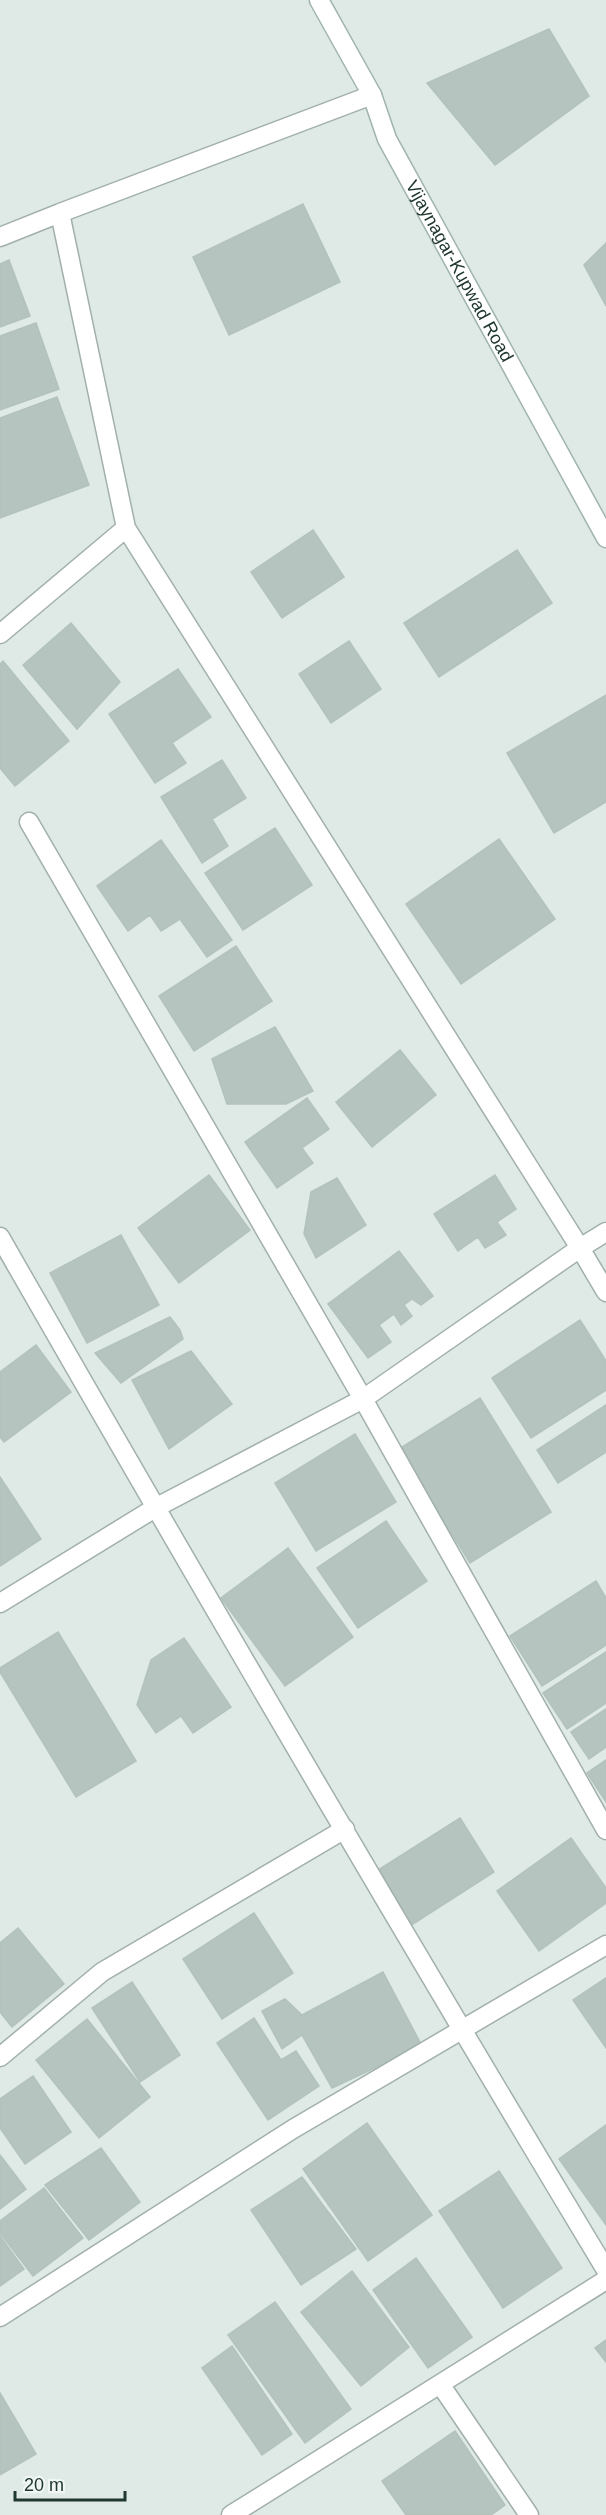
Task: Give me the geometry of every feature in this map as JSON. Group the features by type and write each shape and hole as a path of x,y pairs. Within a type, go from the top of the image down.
{"street":[{"name":"Vijaynagar-Kupwad Road","path":"319,0 372,94 387,139 606,538"},
{"path":"0,237 372,94"},
{"path":"60,213 126,528 606,1292"},
{"path":"0,634 126,528"},
{"path":"29,822 363,1399 606,1830"},
{"path":"0,1603 155,1508 363,1399 606,1232"},
{"path":"0,1237 155,1508 461,2030 606,2270"},
{"path":"0,2057 102,1972 345,1829"},
{"path":"0,2317 293,2129 606,1945"},
{"path":"231,2515 606,2280"},
{"path":"440,2384 529,2515"}],"building":[{"path":"549,29 589,96 495,165 427,83"},
{"path":"303,204 340,282 229,335 193,257"},
{"path":"606,243 606,306 584,265"},
{"path":"9,260 30,316 0,327 0,264"},
{"path":"36,323 59,389 0,410 0,336"},
{"path":"57,397 89,485 0,518 0,418"},
{"path":"313,530 344,577 282,618 251,572"},
{"path":"517,550 552,603 439,677 404,623"},
{"path":"71,623 120,682 77,729 23,665"},
{"path":"349,641 381,689 331,723 299,674"},
{"path":"3,661 69,741 15,786 0,768 0,664"},
{"path":"178,669 211,717 172,743 186,763 155,783 109,714"},
{"path":"606,695 606,802 554,833 507,753"},
{"path":"222,760 246,798 212,819 228,846 202,863 161,797"},
{"path":"275,828 312,885 243,930 205,873"},
{"path":"499,839 555,919 461,984 406,904"},
{"path":"161,840 232,940 207,957 180,919 161,931 150,915 128,931 97,886"},
{"path":"236,946 272,1001 194,1051 159,996"},
{"path":"275,1027 313,1091 286,1104 227,1104 212,1059"},
{"path":"400,1050 436,1095 372,1147 336,1102"},
{"path":"307,1098 329,1129 302,1148 313,1163 277,1188 245,1142"},
{"path":"209,1175 250,1230 179,1283 138,1228"},
{"path":"495,1175 516,1209 497,1222 506,1235 485,1248 478,1237 458,1251 434,1214"},
{"path":"337,1178 366,1225 316,1258 304,1234 311,1192"},
{"path":"121,1235 159,1305 87,1343 50,1273"},
{"path":"399,1251 433,1296 421,1305 412,1299 404,1305 412,1316 401,1325 394,1314 379,1325 391,1342 368,1358 328,1304"},
{"path":"170,1317 180,1330 183,1339 121,1383 95,1353"},
{"path":"580,1320 606,1361 606,1390 531,1438 492,1378"},
{"path":"36,1345 71,1392 4,1442 0,1437 0,1372"},
{"path":"191,1351 232,1404 169,1449 132,1380"},
{"path":"480,1398 551,1512 470,1563 399,1449"},
{"path":"606,1405 606,1452 558,1483 537,1450"},
{"path":"355,1434 396,1502 316,1551 275,1483"},
{"path":"0,1477 41,1539 0,1566"},
{"path":"386,1521 427,1581 358,1628 317,1568"},
{"path":"288,1548 353,1637 285,1686 221,1598"},
{"path":"596,1581 606,1598 606,1645 542,1686 510,1636"},
{"path":"58,1632 136,1761 76,1797 0,1672 0,1668"},
{"path":"184,1638 231,1707 193,1733 181,1716 156,1733 137,1705 151,1660"},
{"path":"606,1652 606,1703 567,1729 543,1693"},
{"path":"606,1709 606,1747 589,1759 571,1732"},
{"path":"606,1760 606,1802 587,1773"},
{"path":"460,1818 494,1872 410,1926 375,1872"},
{"path":"571,1838 606,1888 606,1903 539,1951 497,1891"},
{"path":"254,1913 293,1973 222,2019 183,1959"},
{"path":"18,1928 64,1984 12,2027 0,2012 0,1943"},
{"path":"383,1972 422,2046 332,2088 302,2035 282,2049 262,2011 285,1999 302,2015"},
{"path":"606,1978 606,2048 573,2000"},
{"path":"132,1982 180,2055 140,2082 92,2008"},
{"path":"254,2018 281,2060 296,2051 319,2086 268,2120 217,2043"},
{"path":"87,2019 150,2097 99,2138 36,2060"},
{"path":"33,2076 71,2132 25,2164 0,2128 0,2099"},
{"path":"367,2123 432,2215 368,2261 303,2169"},
{"path":"606,2125 606,2225 559,2159"},
{"path":"101,2148 140,2202 89,2240 45,2185"},
{"path":"0,2155 26,2189 0,2209"},
{"path":"499,2171 562,2268 503,2308 439,2211"},
{"path":"302,2177 356,2249 301,2285 251,2210"},
{"path":"44,2188 83,2238 33,2276 0,2233 0,2221"},
{"path":"0,2236 24,2269 0,2286"},
{"path":"416,2258 472,2337 428,2368 373,2290"},
{"path":"352,2271 409,2347 361,2386 301,2312"},
{"path":"275,2302 351,2409 305,2443 228,2335"},
{"path":"606,2340 606,2362 595,2348"},
{"path":"232,2346 292,2434 262,2455 202,2368"},
{"path":"0,2393 36,2454 0,2475"},
{"path":"455,2431 505,2505 491,2515 406,2515 382,2481"}]}
